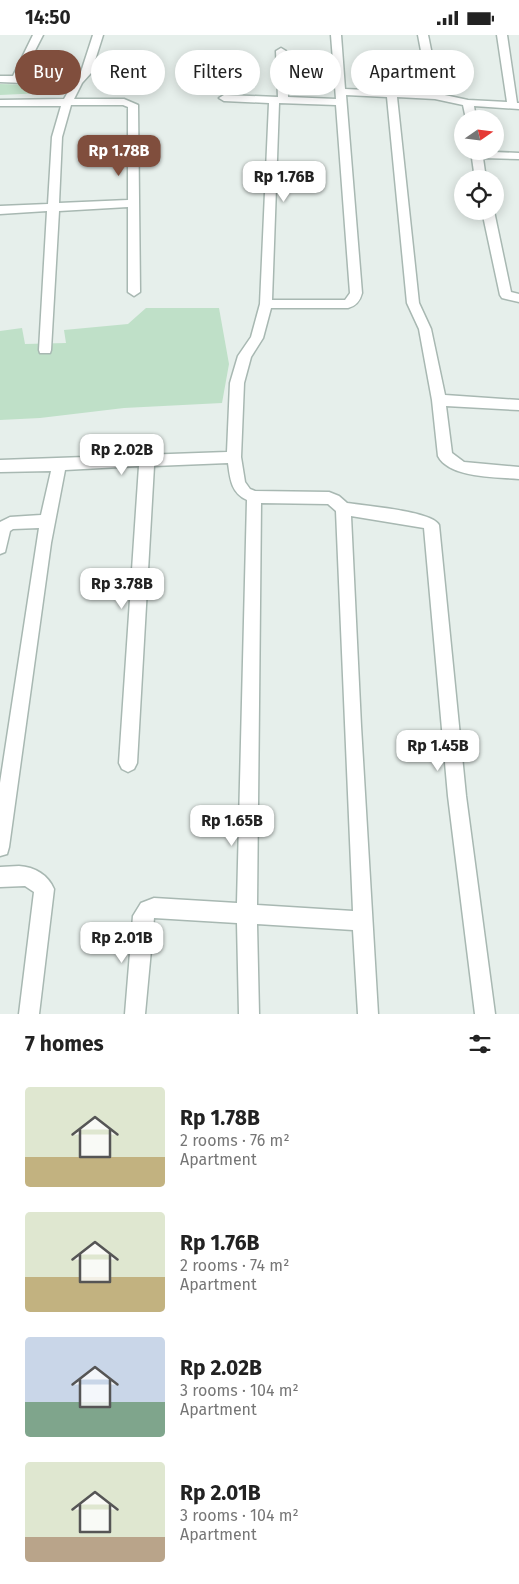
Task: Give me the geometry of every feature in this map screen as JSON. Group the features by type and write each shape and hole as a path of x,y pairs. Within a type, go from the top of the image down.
{"street":[{"path":"30,50 38,35"},
{"path":"81,80 86,73 98,35"},
{"path":"266,304 348,304 354,299 356,293 336,35"},
{"path":"423,35 435,97"},
{"path":"414,95 468,103 515,106 502,35"},
{"path":"0,79 15,79"},
{"path":"45,350 58,137 67,103 71,95"},
{"path":"279,95 266,304 258,338 245,355 237,383 234,457 238,484 245,493 254,497 319,497 334,500 343,509 424,521 431,525 457,796 485,1014"},
{"path":"224,98 279,101 366,95"},
{"path":"392,95 414,303 425,329 439,400 446,456 461,467 519,473"},
{"path":"0,103 124,102 133,105 132,203 134,292"},
{"path":"468,103 469,110"},
{"path":"504,155 519,156"},
{"path":"0,211 132,203"},
{"path":"490,220 506,295 519,298"},
{"path":"439,400 519,405"},
{"path":"0,466 234,457"},
{"path":"128,763 147,460"},
{"path":"0,847 42,543 59,465"},
{"path":"249,1014 247,915 254,497"},
{"path":"343,509 361,921 368,1014"},
{"path":"0,547 3,528 10,523 47,521"},
{"path":"0,877 26,876 37,880 44,889 29,1014"},
{"path":"135,1014 143,916 148,910 154,908 361,921"}],"green space":[{"path":"0,84 15,84 15,94 0,95"},
{"path":"146,308 219,308 229,364 222,403 124,408 40,418 0,420 0,331 22,328 25,344 66,343 64,330 128,324"}]}
